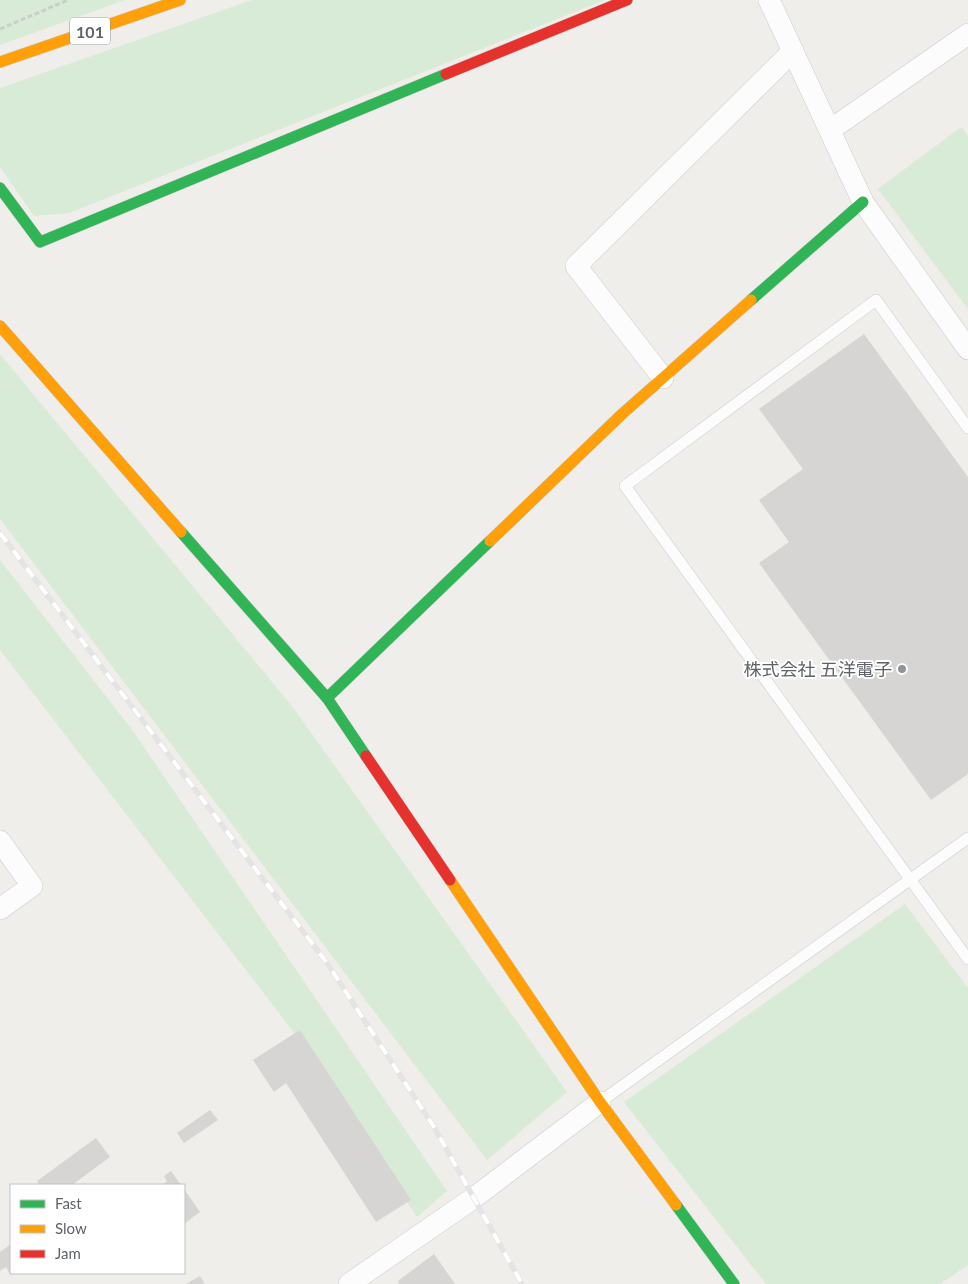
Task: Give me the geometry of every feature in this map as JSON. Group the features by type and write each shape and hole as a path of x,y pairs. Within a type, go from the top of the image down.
{"main road":[{"name":"101","path":"0,62 180,0"},
{"path":"0,188 40,242 627,0"},
{"path":"327,698 621,415 863,202"},
{"path":"0,326 327,698 600,1102 734,1284"}],"street":[{"path":"769,0 863,202 968,349"},
{"path":"830,130 968,34"},
{"path":"662,378 576,266 792,51"},
{"path":"0,841 32,886 0,909"},
{"path":"349,1284 475,1197 600,1102"}],"lane":[{"path":"968,428 876,300 626,486 968,959"},
{"path":"600,1102 968,838"}],"path":[{"path":"0,29 68,0"}],"green space":[{"path":"0,0 125,0 0,45"},
{"path":"252,0 605,0 69,213 34,216 0,167 0,88"},
{"path":"961,127 968,136 968,309 878,189"},
{"path":"0,354 292,706 567,1092 487,1160 0,519"},
{"path":"0,560 133,731 447,1191 417,1217 292,1030 0,650"},
{"path":"905,904 968,988 968,1265 940,1284 766,1284 624,1102"}],"building":[{"name":"株式会社 五洋電子","path":"864,334 968,477 968,774 931,800 759,563 789,542 759,500 803,469 759,409"},
{"path":"300,1030 411,1200 376,1222 286,1083 274,1092 253,1060"},
{"path":"210,1110 218,1120 184,1143 177,1133"},
{"path":"96,1138 110,1157 73,1184 39,1184 37,1181"},
{"path":"171,1171 180,1184 163,1184 167,1181 164,1176"},
{"path":"185,1190 200,1212 185,1223"},
{"path":"10,1245 10,1274 6,1267 0,1271 0,1252"},
{"path":"434,1254 455,1284 399,1284 398,1281"},
{"path":"200,1276 205,1284 186,1284"}],"railway":[{"path":"0,533 327,963 434,1127 522,1284"}],"traffic: fast":[{"path":"0,188 40,242 446,74"},
{"path":"751,300 863,202"},
{"path":"181,532 327,698 366,756"},
{"path":"327,698 490,541"},
{"path":"676,1205 734,1284"}],"traffic: slow":[{"path":"0,62 180,0"},
{"path":"490,541 621,415 751,300"},
{"path":"0,326 181,532"},
{"path":"450,880 600,1102 676,1205"}],"traffic: jam":[{"path":"446,74 627,0"},
{"path":"366,756 450,880"}],"place":[{"name":"株式会社 五洋電子","path":"902,669"}]}
